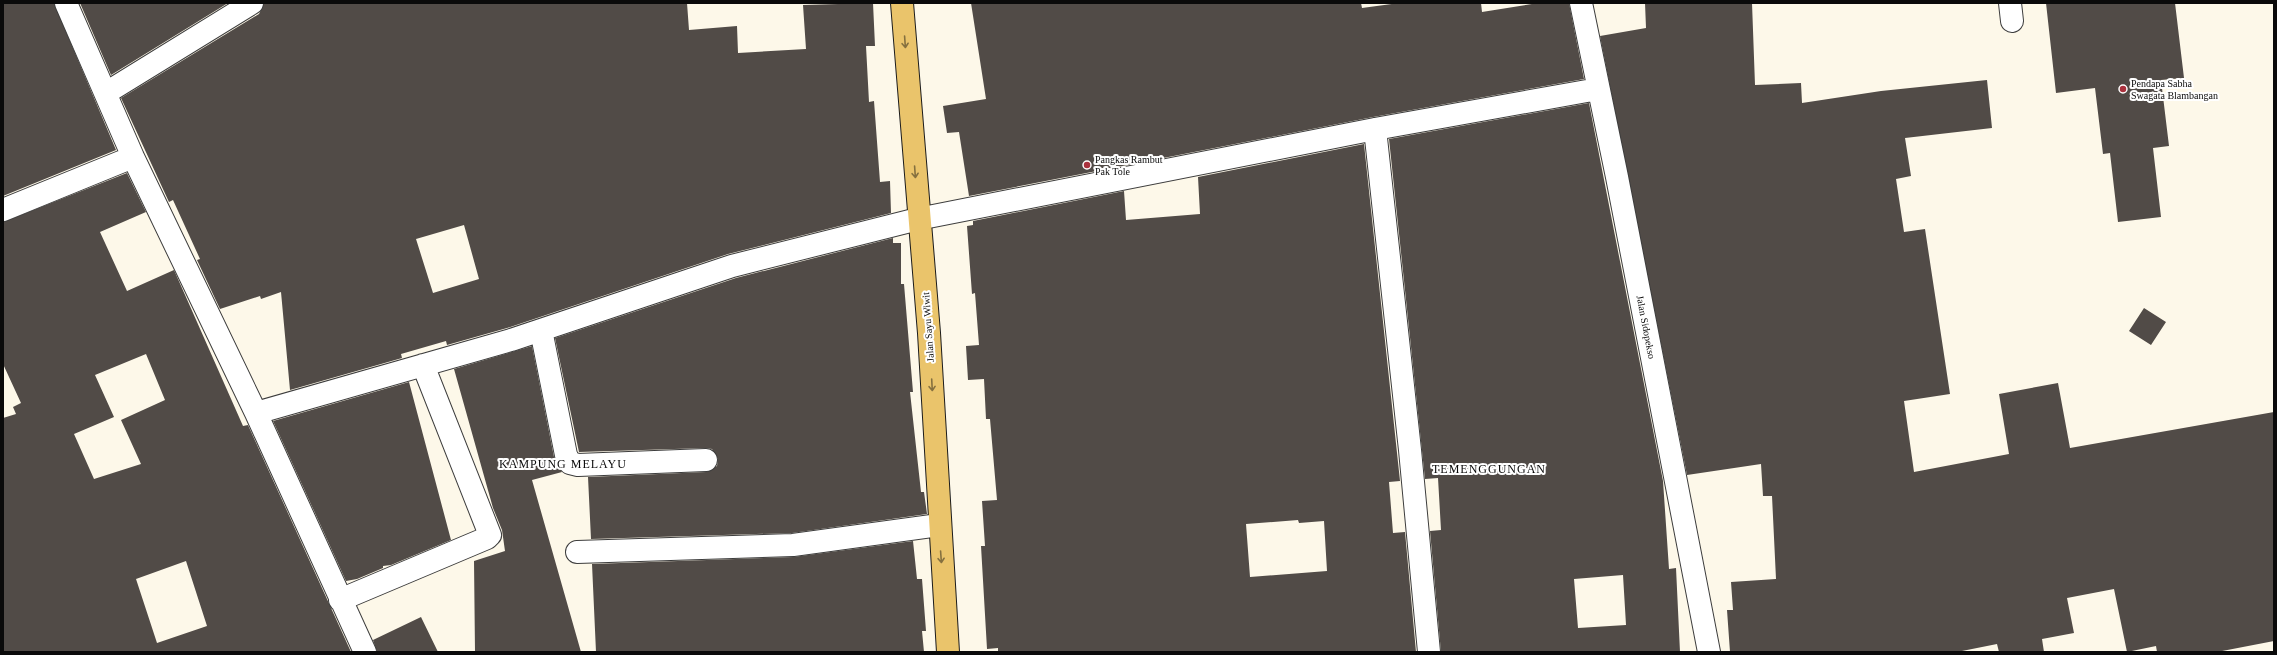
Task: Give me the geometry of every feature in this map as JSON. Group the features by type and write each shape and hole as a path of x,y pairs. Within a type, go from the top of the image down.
{"main road":[{"name":"Jalan Sayu Wiwit","path":"902,3 918,219 929,333 939,525 948,652"}],"street":[{"path":"66,3 133,157 256,413 365,652"},
{"path":"106,93 252,3"},
{"name":"Jalan Sidopekso","path":"1581,3 1617,177 1709,652"},
{"path":"256,413 541,330 732,266 918,219 1375,129 1598,89"},
{"path":"1375,129 1409,442 1429,652"},
{"path":"3,210 133,157"},
{"path":"541,330 566,455 570,463 578,465 706,460"},
{"path":"340,600 490,535 423,365"},
{"path":"577,552 793,545 939,525"}],"building":[{"path":"3,3 54,3 116,150 3,196"},
{"path":"80,3 228,3 111,75"},
{"path":"264,3 687,3 689,30 737,26 738,53 806,49 803,5 873,3 875,46 866,46 869,102 874,101 880,182 890,181 891,213 728,254 507,328 447,345 446,341 401,354 402,358 290,390 281,292 261,299 260,296 220,309 197,260 200,259 173,200 169,202 121,98 259,14","holes":["464,225 479,279 433,293 416,239"]},
{"path":"971,3 1361,3 1362,8 1399,3 1481,3 1482,12 1538,3 1569,3 1584,79 1373,117 969,196 959,132 947,133 943,106 986,99"},
{"path":"1645,3 1752,3 1755,85 1801,83 1802,103 1881,91 1987,80 1992,128 1905,138 1911,176 1896,179 1904,232 1925,229 1950,394 1904,401 1914,472 2009,454 1999,394 2058,383 2070,448 2274,412 2274,641 2217,652 2157,652 2156,646 2127,652 2114,589 2067,598 2074,633 2042,639 2044,652 1999,652 1997,644 1957,652 1730,652 1727,610 1733,610 1731,582 1776,579 1772,496 1763,496 1761,464 1687,475 1600,36 1646,28"},
{"path":"2046,3 2175,3 2184,78 2161,80 2169,146 2153,148 2161,217 2118,222 2110,153 2103,154 2095,88 2056,93"},
{"path":"1589,103 1663,481 1669,569 1676,568 1680,652 1441,652 1430,531 1441,530 1438,478 1425,479 1389,139","holes":["1623,575 1626,625 1578,628 1574,579"]},
{"path":"1364,144 1400,481 1389,482 1393,533 1405,532 1416,652 998,652 998,648 987,649 981,546 985,546 982,501 997,500 990,419 986,419 984,379 968,380 966,346 979,345 975,293 972,294 967,226 973,225 973,221 1124,191 1126,220 1200,214 1198,177","holes":["1298,520 1299,523 1324,521 1327,571 1250,577 1246,524"]},
{"path":"127,173 146,212 100,232 127,291 174,270 243,426 248,425 351,652 3,652 3,418 16,414 13,407 21,403 3,364 3,222","holes":["146,354 165,400 121,420 141,464 94,479 74,434 114,417 95,375","186,561 207,626 157,643 136,579"]},
{"path":"893,238 893,243 901,243 901,284 904,284 913,392 910,392 921,492 924,492 927,514 792,533 591,539 588,477 706,472 717,466 718,459 712,449 706,448 579,452 555,338 736,278"},
{"path":"2144,308 2166,322 2151,345 2129,331"},
{"path":"532,346 554,457 562,472 532,480 581,652 475,652 474,561 505,551 502,530 493,508 454,369"},
{"path":"409,382 451,540 391,565 383,566 383,568 357,579 346,581 273,421"},
{"path":"913,541 917,579 922,579 926,631 922,631 924,652 596,652 592,564 793,557"},
{"path":"421,617 438,652 377,652 373,640"}],"place":[{"name":"Pendapa Sabha Swagata Blambangan","path":"2123,89"},
{"name":"Pangkas Rambut Pak Tole","path":"1087,165"}],"district":[{"name":"KAMPUNG MELAYU","path":"563,464"},
{"name":"TEMENGGUNGAN","path":"1489,469"}]}
